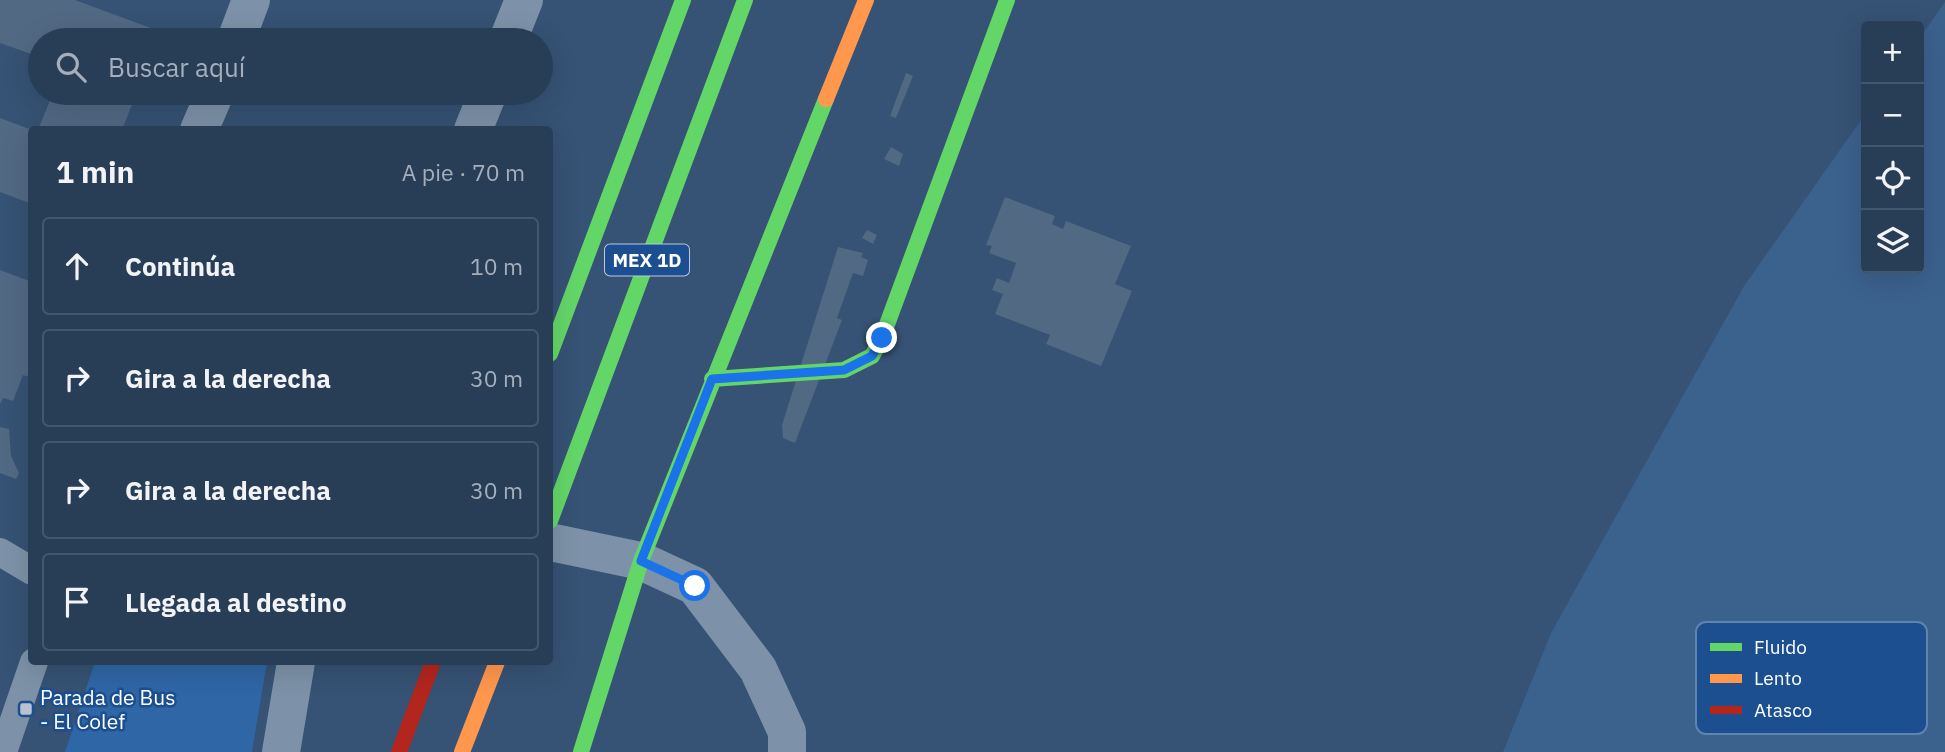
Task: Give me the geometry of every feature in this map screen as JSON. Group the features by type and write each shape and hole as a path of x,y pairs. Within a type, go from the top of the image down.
{"main road":[{"name":"MEX 1D","path":"553,346 683,0"},
{"name":"MEX 1D","path":"553,513 745,0"},
{"path":"581,752 641,561 866,0"},
{"path":"712,379 844,370 872,356 882,338 1007,0"},
{"path":"399,752 432,665"},
{"path":"463,752 495,665"}],"street":[{"path":"240,28 251,0"},
{"path":"513,28 524,0"},
{"path":"202,126 210,105"},
{"path":"475,126 483,105"},
{"path":"553,543 641,561 695,586 758,669 787,732 787,752"},
{"path":"281,752 296,665"}],"lane":[{"path":"0,552 28,569"},
{"path":"3,752 33,665"}],"shaded area":[{"path":"1945,2 1945,752 1503,752 1551,633 1744,286 1861,120 1861,273 1924,273 1924,32"},
{"path":"94,665 266,665 252,752 65,752"}],"building":[{"path":"0,0 75,0 151,28 28,28 28,53 0,43"},
{"path":"906,73 913,76 896,118 890,116"},
{"path":"48,105 132,105 124,126 40,126"},
{"path":"0,118 28,128 28,202 0,192"},
{"path":"891,147 903,154 899,166 884,159"},
{"path":"1005,197 1055,216 1052,224 1063,229 1066,221 1131,246 1115,284 1132,291 1101,366 1046,344 1050,335 995,314 1003,294 992,290 997,278 1009,283 1016,263 989,253 992,246 986,245"},
{"path":"867,230 877,235 873,244 862,238"},
{"path":"838,247 863,253 861,257 868,260 863,276 853,273 837,318 842,320 795,443 783,438 782,425"},
{"path":"0,270 28,280 28,377 23,375 13,401 3,398 0,404"},
{"path":"0,427 9,429 11,456 19,473 16,479 0,473"}],"traffic: fast":[{"path":"553,346 683,0"},
{"path":"553,513 745,0"},
{"path":"712,379 844,370 872,356 882,338 1007,0"},
{"path":"581,752 641,561 826,99"}],"traffic: slow":[{"path":"826,99 866,0"},
{"path":"462,752 496,665"}],"traffic: jam":[{"path":"399,752 432,665"}],"place":[{"name":"Parada de Bus - El Colef","path":"26,709"}],"route":[{"path":"695,586 641,561 712,379 844,370 872,356 882,338"}]}
